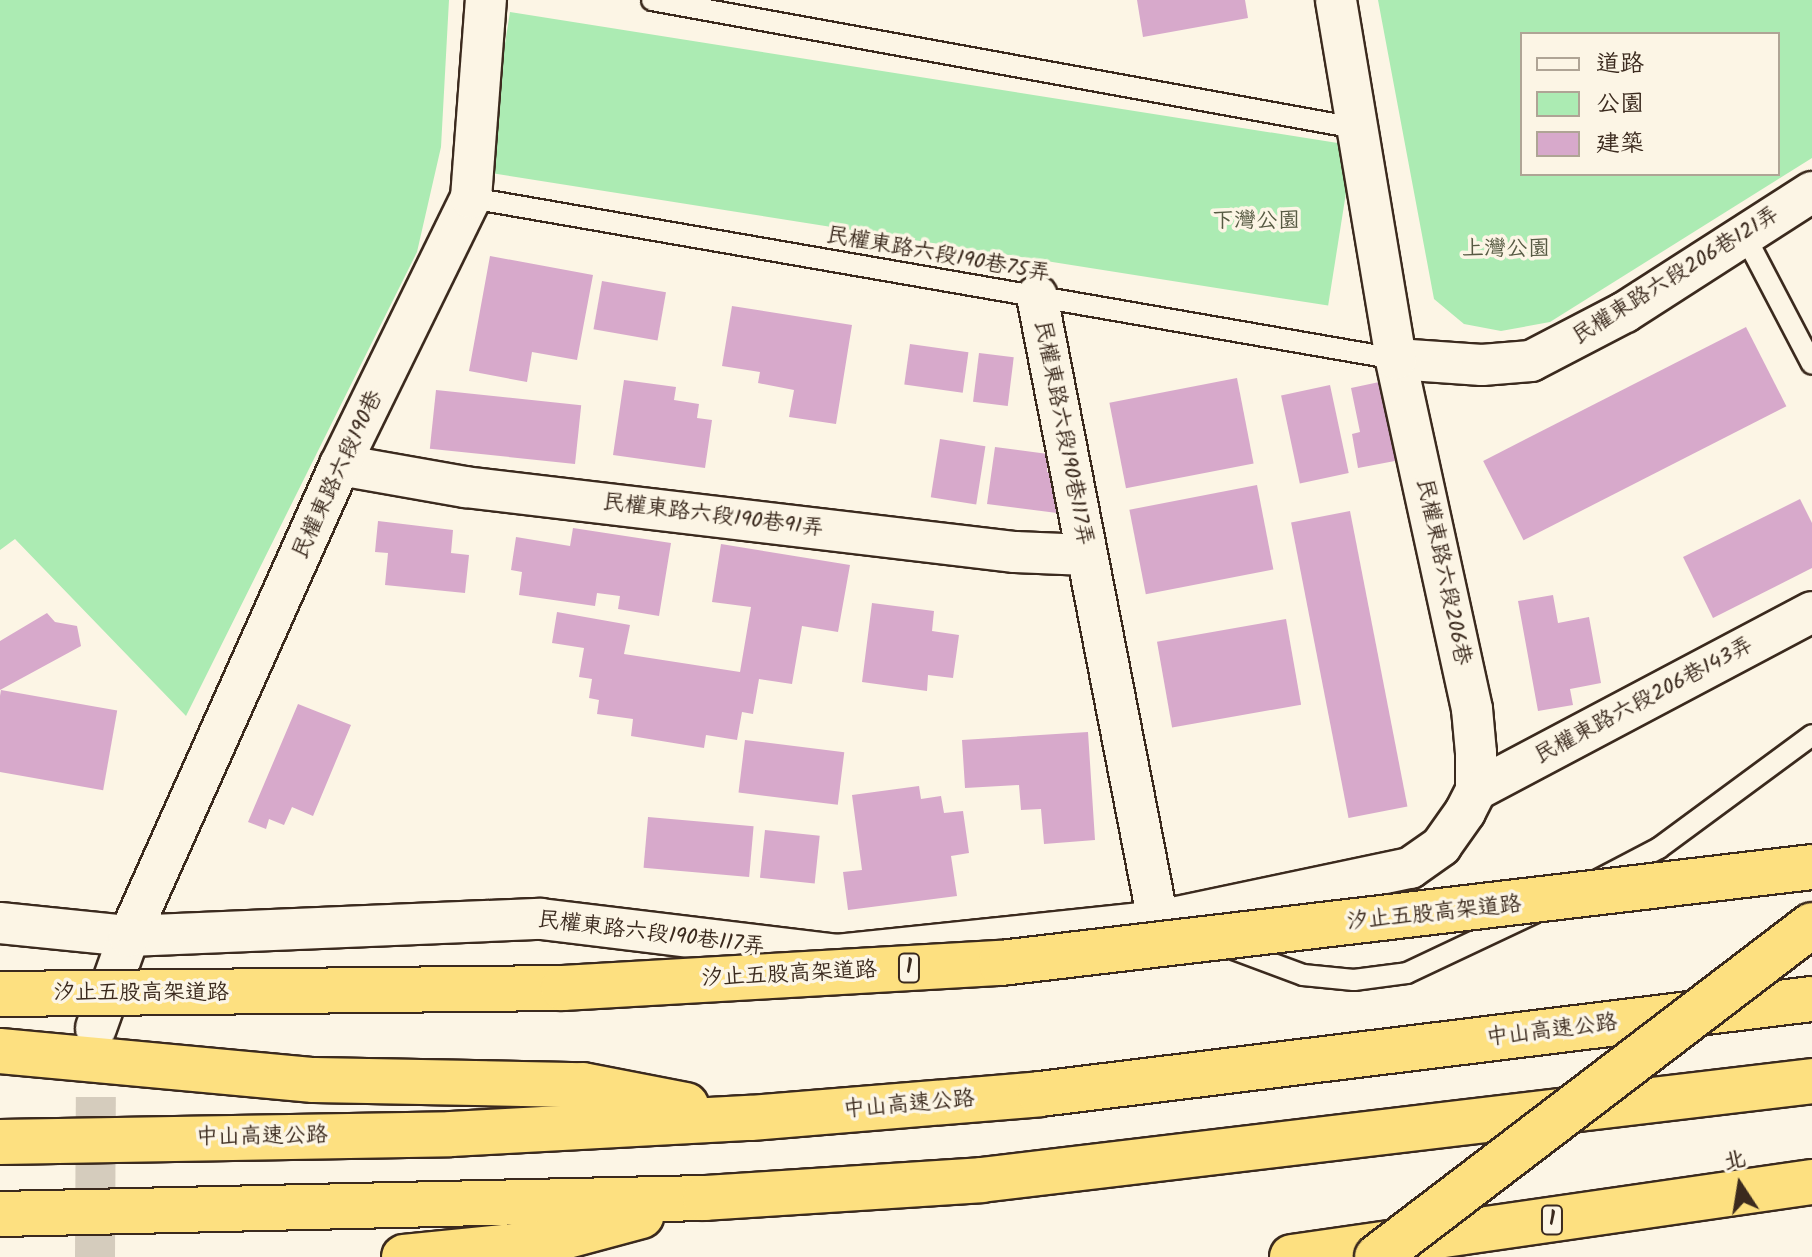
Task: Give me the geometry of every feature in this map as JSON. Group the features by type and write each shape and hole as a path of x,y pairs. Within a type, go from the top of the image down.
{"highway":[{"name":"汐止五股高架道路","path":"0,994 563,988 1001,963 1812,867"},
{"path":"1377,1257 1812,925"},
{"name":"中山高速公路","path":"0,1142 451,1134 751,1118 1040,1094 1812,999"},
{"path":"0,1051 314,1080 583,1085 751,1118"},
{"path":"0,1214 705,1198 1048,1174 1812,1081"},
{"name":"1","path":"1292,1257 1812,1182"},
{"path":"404,1257 541,1243 705,1198"}],"street":[{"name":"民權東路六段190巷","path":"96,1028 129,936 340,465 471,198 486,0"},
{"name":"民權東路六段206巷","path":"1336,0 1361,129 1396,359 1472,709 1476,790"},
{"name":"民權東路六段206巷121弄","path":"1396,359 1482,365 1531,361 1625,312 1812,192"},
{"name":"民權東路六段190巷117弄","path":"0,923 129,936 541,919 837,955 1158,921 1037,296"},
{"name":"民權東路六段190巷91弄","path":"340,465 481,489 1015,552 1087,555"},
{"name":"民權東路六段206巷143弄","path":"1476,790 1812,612"},
{"path":"1158,921 1410,868 1441,846 1476,790"}],"lane":[{"path":"652,0 1361,129"},
{"name":"民權東路六段190巷75弄","path":"471,198 1396,359"},
{"path":"1745,236 1812,364"},
{"path":"1158,921 1303,975 1354,980 1407,973 1659,848 1812,735"}],"green space":[{"path":"0,0 449,0 441,147 417,252 186,716 15,539 0,550"},
{"name":"上灣公園","path":"1378,0 1812,0 1812,158 1550,322 1501,331 1464,324 1434,299"},
{"name":"下灣公園","path":"510,12 1353,146 1328,306 485,172"}],"building":[{"path":"1137,0 1245,0 1248,18 1143,37"},
{"path":"490,256 593,275 577,360 532,352 527,382 469,371"},
{"path":"602,281 666,292 658,341 593,329"},
{"path":"732,306 852,325 836,424 789,417 794,390 758,383 760,372 722,366"},
{"path":"1746,327 1786,406 1524,540 1483,461"},
{"path":"910,344 968,352 963,393 904,385"},
{"path":"979,353 1014,357 1008,406 973,402"},
{"path":"1237,378 1254,463 1126,488 1109,403"},
{"path":"624,380 676,387 674,400 699,404 697,418 712,420 705,468 613,455"},
{"path":"1384,381 1400,460 1358,468 1352,434 1360,432 1351,388"},
{"path":"1330,385 1349,473 1300,483 1281,395"},
{"path":"436,390 581,405 575,464 430,449"},
{"path":"940,439 985,446 976,504 931,497"},
{"path":"995,447 1048,454 1047,472 1062,473 1057,513 987,504"},
{"path":"1257,485 1273,569 1146,594 1129,510"},
{"path":"1800,499 1812,523 1812,568 1713,618 1683,557"},
{"path":"1350,511 1407,806 1349,818 1291,522"},
{"path":"378,521 453,530 451,553 469,555 465,593 385,585 388,553 375,552"},
{"path":"573,528 671,543 659,616 618,609 620,596 597,593 595,606 519,595 522,572 511,570 516,537 570,546"},
{"path":"721,544 850,565 838,632 802,626 792,684 759,679 753,714 742,712 737,740 706,735 704,748 631,736 633,719 597,714 599,700 589,698 592,679 579,677 584,648 552,643 557,612 630,625 624,654 740,672 751,607 712,602"},
{"path":"1553,595 1558,623 1589,617 1601,683 1570,689 1573,705 1538,711 1518,601"},
{"path":"872,603 934,611 932,631 959,635 953,678 928,675 927,691 862,682"},
{"path":"47,613 55,622 77,626 81,646 0,690 0,641"},
{"path":"1286,619 1301,705 1172,727 1157,642"},
{"path":"1,690 117,710 103,790 0,772"},
{"path":"298,704 351,725 313,816 292,807 284,825 269,819 266,829 248,822"},
{"path":"1088,732 1095,840 1044,844 1041,809 1021,810 1019,785 965,788 962,740"},
{"path":"745,740 844,752 838,805 739,793"},
{"path":"919,786 921,799 941,796 944,813 963,811 969,853 951,856 957,896 848,910 843,872 862,870 852,795"},
{"path":"648,817 754,826 749,877 644,868"},
{"path":"765,830 820,836 815,883 760,878"}],"tunnel":[{"path":"95,1257 96,1028"}]}
